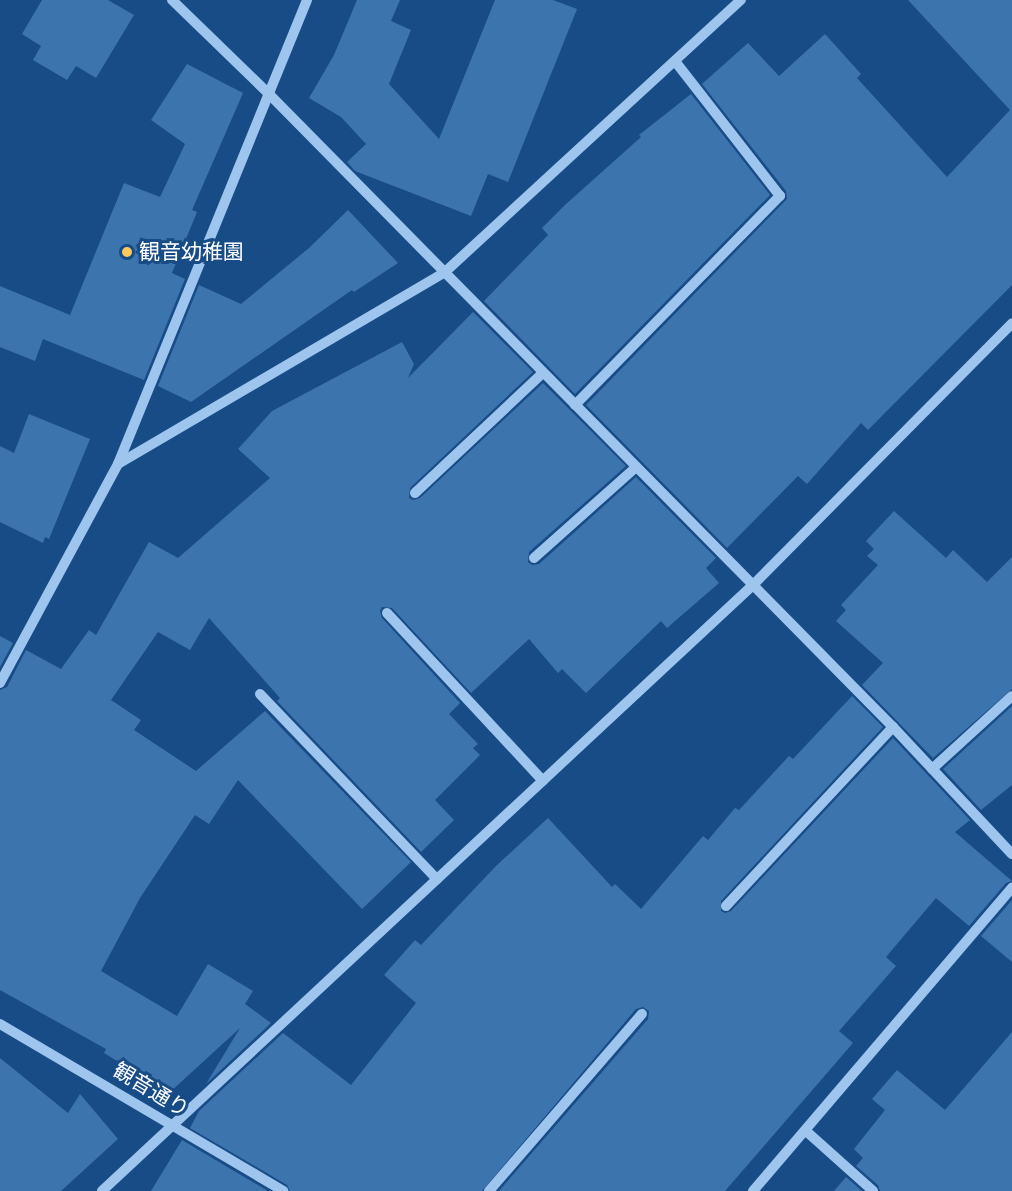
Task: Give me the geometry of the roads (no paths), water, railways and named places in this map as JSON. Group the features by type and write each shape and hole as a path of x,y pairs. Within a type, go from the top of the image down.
{"street":[{"path":"172,0 270,95 893,727 1012,854"},
{"path":"0,683 118,464 307,0"},
{"path":"118,464 445,272 741,0"},
{"path":"574,405 780,195 675,60"},
{"path":"102,1191 753,585 1012,323"},
{"path":"415,493 543,373"},
{"path":"534,558 636,467"},
{"path":"387,613 543,781"},
{"path":"260,694 437,879"},
{"path":"932,769 1012,696"},
{"path":"726,906 893,727"},
{"path":"753,1191 1012,888"},
{"path":"489,1191 642,1014"},
{"name":"観音通り","path":"0,1024 283,1191"},
{"path":"806,1131 873,1191"}],"place":[{"name":"観音幼稚園","path":"127,252"}]}
